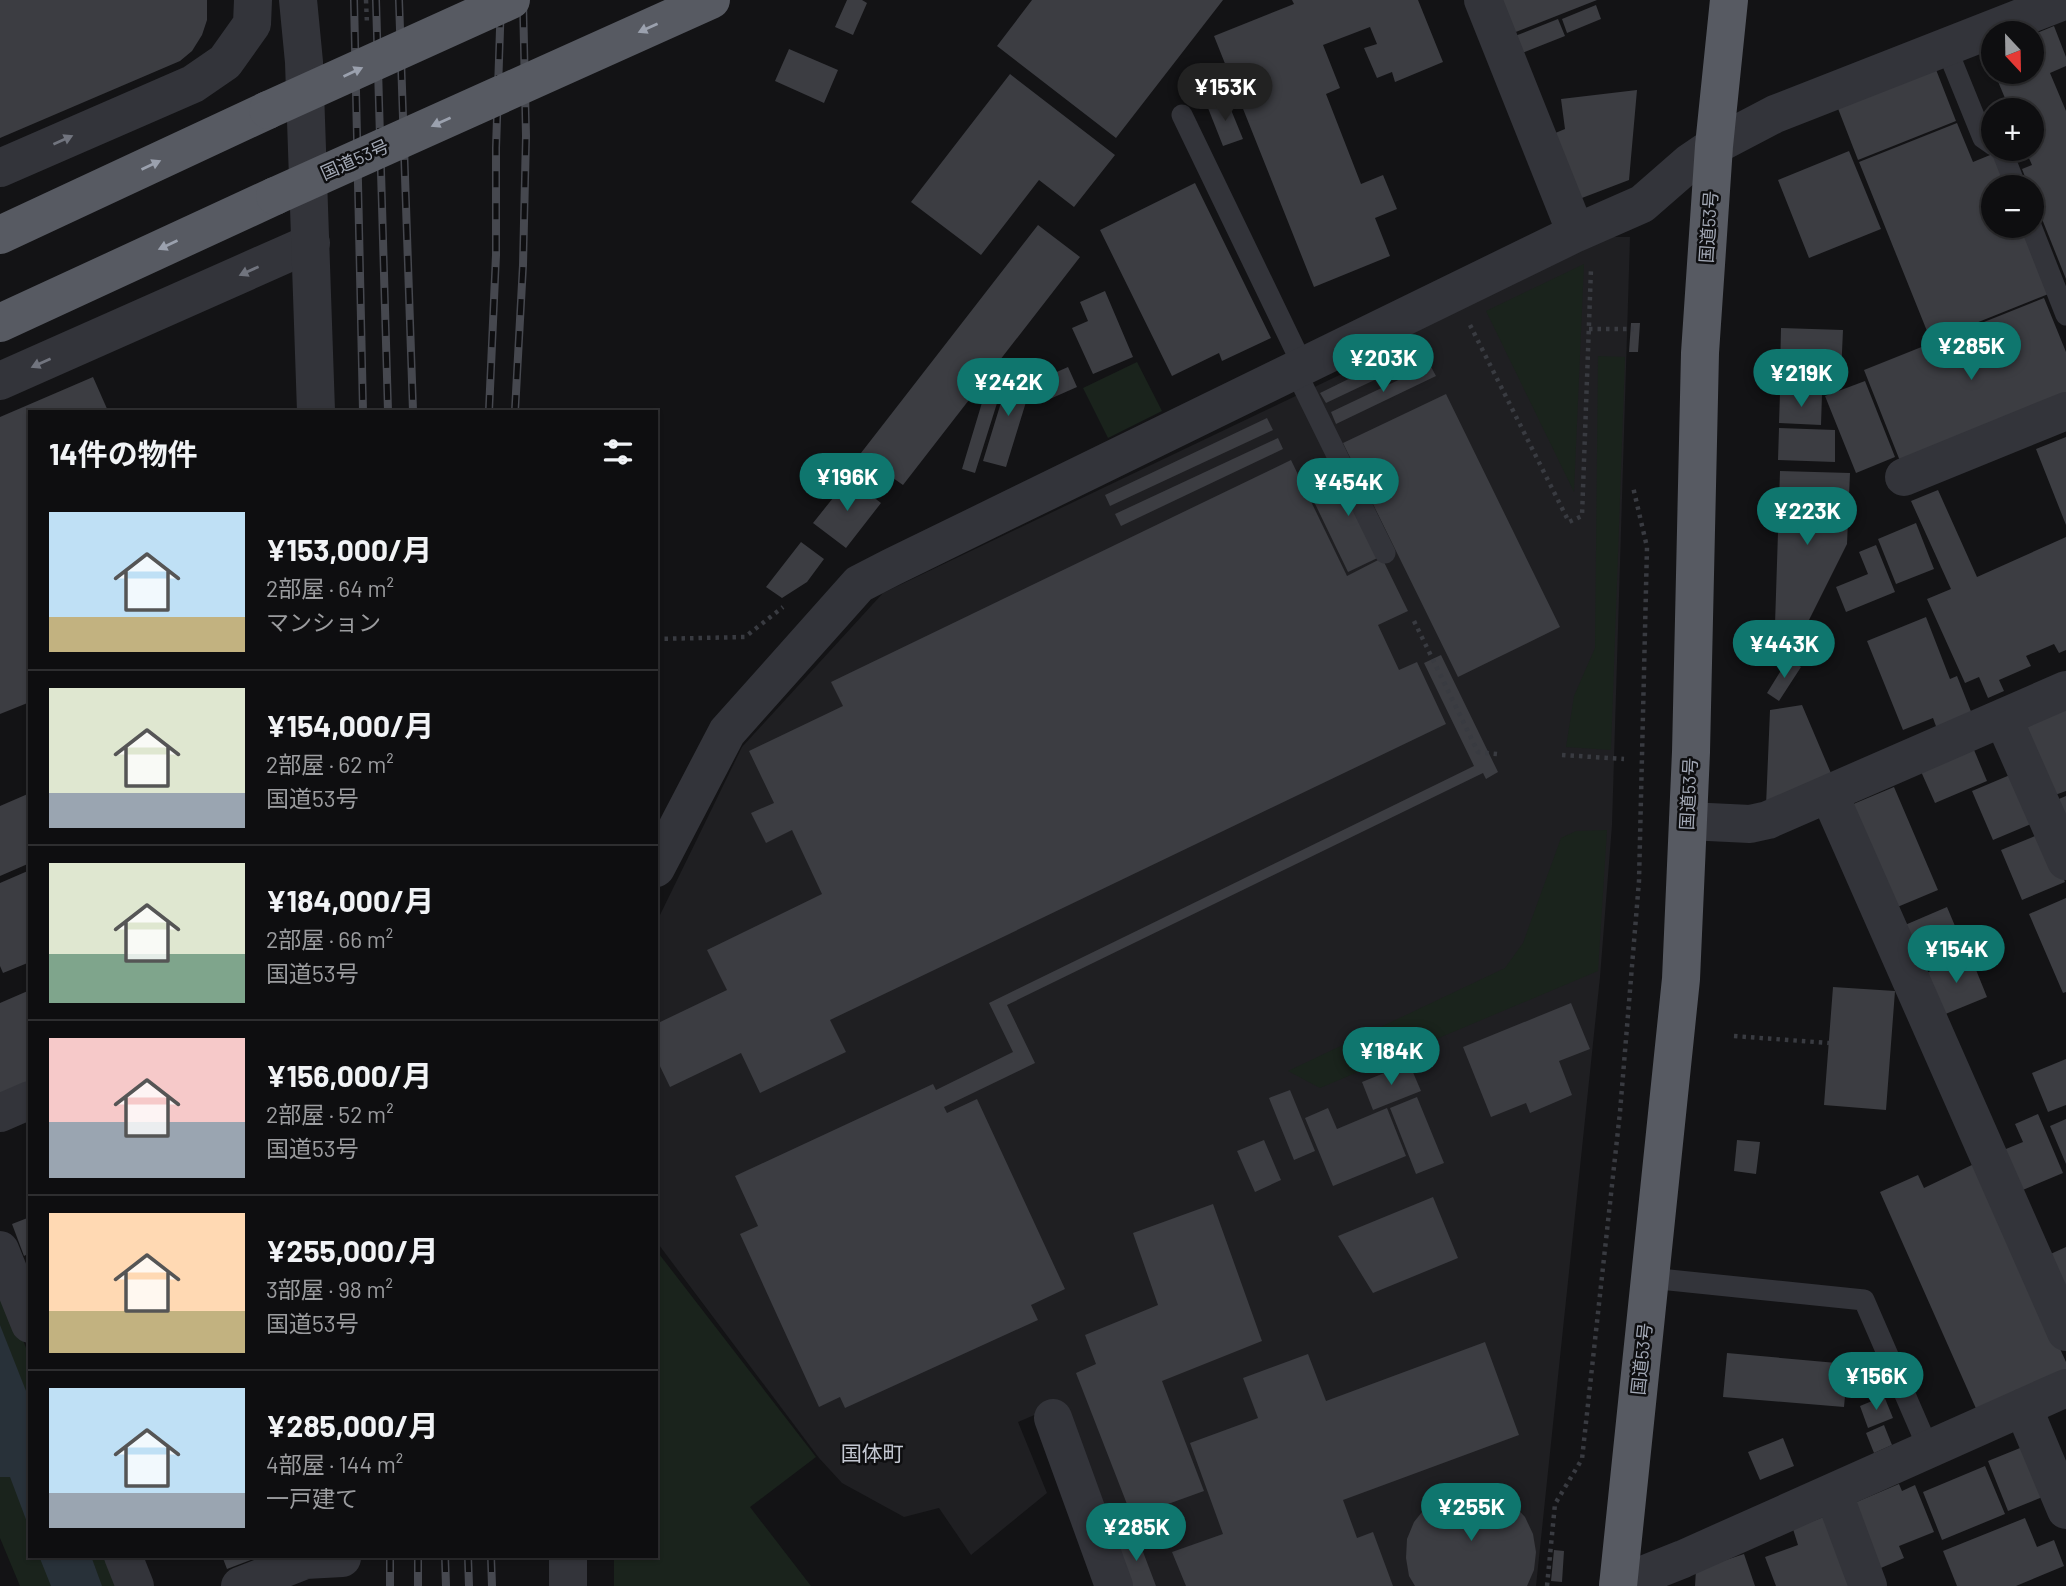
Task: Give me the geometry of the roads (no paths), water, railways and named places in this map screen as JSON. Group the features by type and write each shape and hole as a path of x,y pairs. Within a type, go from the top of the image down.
{"highway":[{"path":"0,235 511,0"},
{"name":"国道53号","path":"0,323 710,0"},
{"name":"国道53号","path":"1618,1586 1681,979 1688,821 1700,353 1714,146 1729,0"}],"street":[{"path":"0,168 193,83 225,62 253,24 253,0"},
{"path":"298,0 304,62 316,410"},
{"path":"304,62 307,0"},
{"path":"1483,0 1576,233"},
{"path":"658,864 727,732 859,584 1576,233 1642,204 1689,163 1714,146 1775,114 2066,0"},
{"path":"0,381 311,243"},
{"path":"1904,477 2066,411"},
{"path":"1688,821 1750,824 1768,820 2066,690"},
{"path":"2003,718 2066,861"},
{"path":"1829,794 2066,1332"},
{"path":"0,1113 28,1101"},
{"path":"0,1250 7,1287 28,1321"},
{"path":"1618,1586 2066,1388"},
{"path":"2023,1407 2066,1510"},
{"path":"1053,1418 1114,1586"},
{"path":"1833,1492 1868,1586"},
{"path":"124,1558 135,1586"},
{"path":"568,1558 568,1586"},
{"path":"240,1586 305,1560 342,1567"}],"lane":[{"path":"1945,47 1981,133"},
{"path":"1182,115 1385,553"},
{"path":"2036,238 2066,315"},
{"path":"1650,1278 1864,1300 1929,1450"}],"railway":[{"path":"354,0 363,410"},
{"path":"376,0 388,410"},
{"path":"399,0 413,410"},
{"path":"489,410 496,255 501,0"},
{"path":"515,410 523,265 526,136 523,0"},
{"path":"390,1558 390,1586"},
{"path":"418,1558 418,1586"},
{"path":"445,1558 446,1586"},
{"path":"468,1558 469,1586"},
{"path":"491,1558 492,1586"}],"district":[{"name":"国体町","path":"872,1454"}]}
